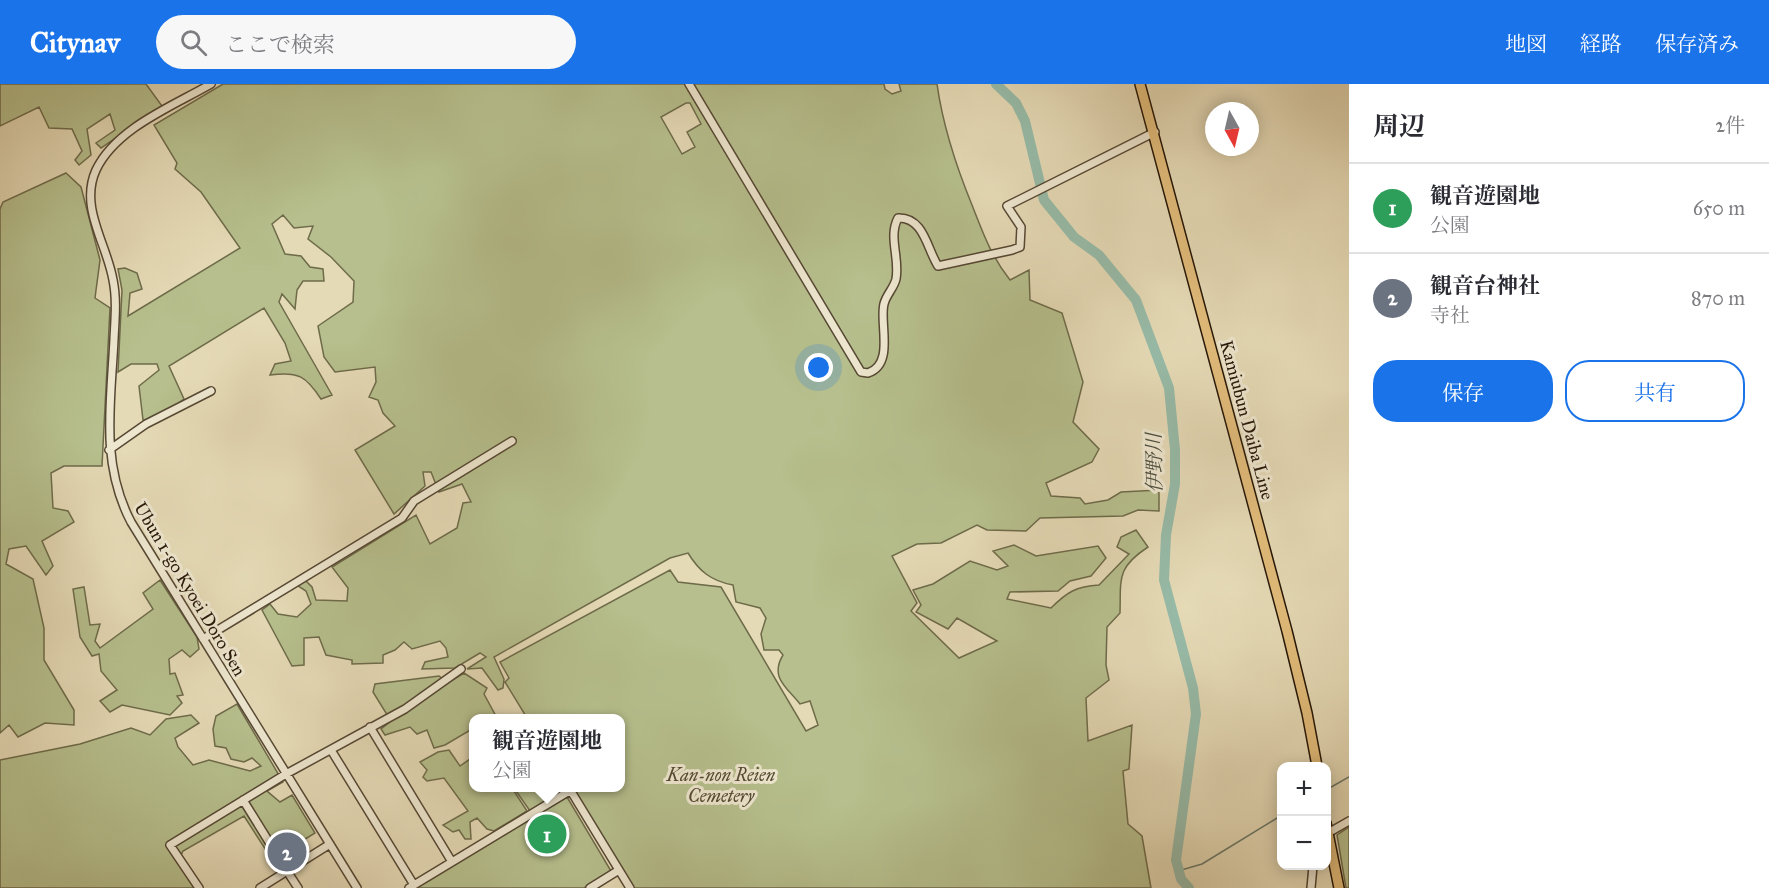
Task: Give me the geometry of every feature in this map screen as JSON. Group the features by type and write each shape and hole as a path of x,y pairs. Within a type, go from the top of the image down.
{"main road":[{"name":"Kamiubun Daiba Line","path":"1140,84 1155,132 1287,631 1316,762"},
{"path":"1331,848 1339,888"}],"street":[{"name":"Ubun 1-go Kyoei Doro Sen","path":"212,84 118,140 103,158 92,179 92,210 111,267 115,297 109,450 112,475 122,504 357,888"},
{"path":"689,84 861,372 873,372 881,358 886,337 884,304 896,279 894,234 898,218 903,218 924,234 938,266 974,260 1020,247 1021,227 1007,206 1155,132"},
{"path":"109,450 146,424 211,390"},
{"path":"203,639 402,518 414,501 512,441"},
{"path":"199,888 170,845 286,774 420,699 461,669"},
{"path":"370,727 452,862"},
{"path":"331,750 412,887 565,792"},
{"path":"572,792 630,888"},
{"path":"243,800 298,888"},
{"path":"1331,827 1349,821"},
{"path":"260,888 330,844"},
{"path":"590,888 619,870"},
{"path":"1311,888 1313,870"}],"green space":[{"path":"0,84 146,84 162,106 101,148 96,143 115,130 110,114 87,129 91,155 79,165 75,160 82,151 72,129 49,128 39,107 0,126"},
{"name":"Kan-non Reien Cemetery","path":"223,84 884,84 885,89 892,94 901,91 899,84 937,84 946,131 955,161 988,244 1010,280 1029,270 1030,300 1062,313 1083,382 1073,422 1099,449 1092,462 1046,483 1051,496 1080,498 1085,504 1108,500 1121,492 1159,490 1159,511 1138,510 1123,516 1040,518 1026,531 987,530 977,525 941,543 917,544 892,556 917,603 911,611 959,658 997,641 957,618 948,629 916,612 921,605 913,590 933,584 970,561 997,570 1008,566 993,551 1014,545 1036,556 1098,546 1106,558 1091,576 1070,581 1058,591 1010,592 1007,599 1051,608 1072,591 1099,585 1129,554 1117,547 1121,537 1136,530 1148,547 1130,561 1122,575 1120,613 1107,627 1106,665 1109,680 1086,698 1088,741 1132,725 1129,769 1123,771 1128,824 1142,836 1151,888 626,888 568,792 625,792 625,714 525,714 505,682 509,678 500,662 670,570 678,582 721,587 806,731 818,725 810,701 800,704 779,676 779,663 783,655 779,650 764,650 761,634 766,618 760,608 736,602 733,585 718,581 706,574 688,553 670,558 494,657 504,679 503,688 498,690 482,668 467,669 486,657 480,653 455,668 422,669 425,662 448,657 446,648 440,641 412,649 404,642 395,650 383,655 383,663 352,664 352,660 326,655 319,637 304,638 304,665 292,666 262,610 270,604 278,614 297,617 311,604 306,591 298,586 305,580 312,587 316,600 347,601 348,588 332,567 416,515 430,544 457,528 463,503 471,502 462,484 439,492 431,472 423,472 425,486 394,514 355,450 395,426 383,413 378,400 369,397 376,382 375,367 335,372 324,357 318,326 353,302 354,281 331,257 308,239 313,226 294,228 283,215 272,224 285,254 301,256 310,267 323,269 324,281 303,281 297,290 295,309 282,294 279,302 332,395 321,399 306,380 294,375 270,375 275,364 291,361 285,343 264,308 169,366 184,399 151,424 143,420 139,386 159,370 157,364 131,364 118,372 122,290 118,269 125,268 137,273 142,289 130,293 128,316 240,248 201,192 175,169 177,163 154,125","holes":["690,103 701,124 687,132 695,147 682,154 661,117"]},
{"path":"66,173 81,187 100,260 95,298 110,308 102,466 64,466 51,473 53,508 68,511 74,522 42,541 53,566 46,575 26,546 9,549 6,564 33,579 44,628 44,660 74,710 74,725 45,723 18,737 9,725 0,733 0,209 3,202"},
{"path":"160,580 197,637 199,649 190,657 182,650 169,659 170,674 175,673 183,695 177,696 182,703 170,715 122,705 110,712 100,701 117,690 101,671 99,654 92,656 80,637 73,589 84,587 90,625 100,624 95,641 100,648 153,609 143,593"},
{"path":"464,673 487,688 484,694 495,714 469,714 469,731 445,745 434,748 427,730 417,734 410,727 385,735 381,729 391,721 373,692 375,684 439,676 443,679 433,692"},
{"path":"237,704 283,782 267,791 280,802 292,795 315,833 294,846 291,844 279,848 273,861 244,816 183,851 178,862 195,888 0,888 0,760 80,744 131,728 150,735 166,719 191,715 199,723 175,738 178,747 193,765 209,760 250,771 261,766 252,758 244,762 231,759 226,748 215,746 213,729 216,716"},
{"path":"449,750 460,766 469,760 469,792 515,792 527,811 494,831 487,829 477,818 470,822 471,839 465,839 459,830 453,832 443,825 468,811 444,778 427,781 423,777 427,770 420,762 438,752"},
{"path":"517,792 561,792 530,811"},
{"path":"567,797 611,871 584,888 416,888"},
{"path":"1349,827 1349,888 1346,888 1337,835"}],"waterway":[{"name":"伊野川","path":"996,84 1016,103 1025,121 1044,200 1074,237 1099,255 1136,300 1169,388 1175,450 1175,484 1166,535 1164,580 1193,688 1196,714 1176,860 1181,879 1189,888"},
{"path":"1331,787 1349,777"},
{"path":"1178,871 1202,864 1280,816"}],"place":[{"name":"観音遊園地","path":"547,834"},
{"name":"観音台神社","path":"287,852"}]}
